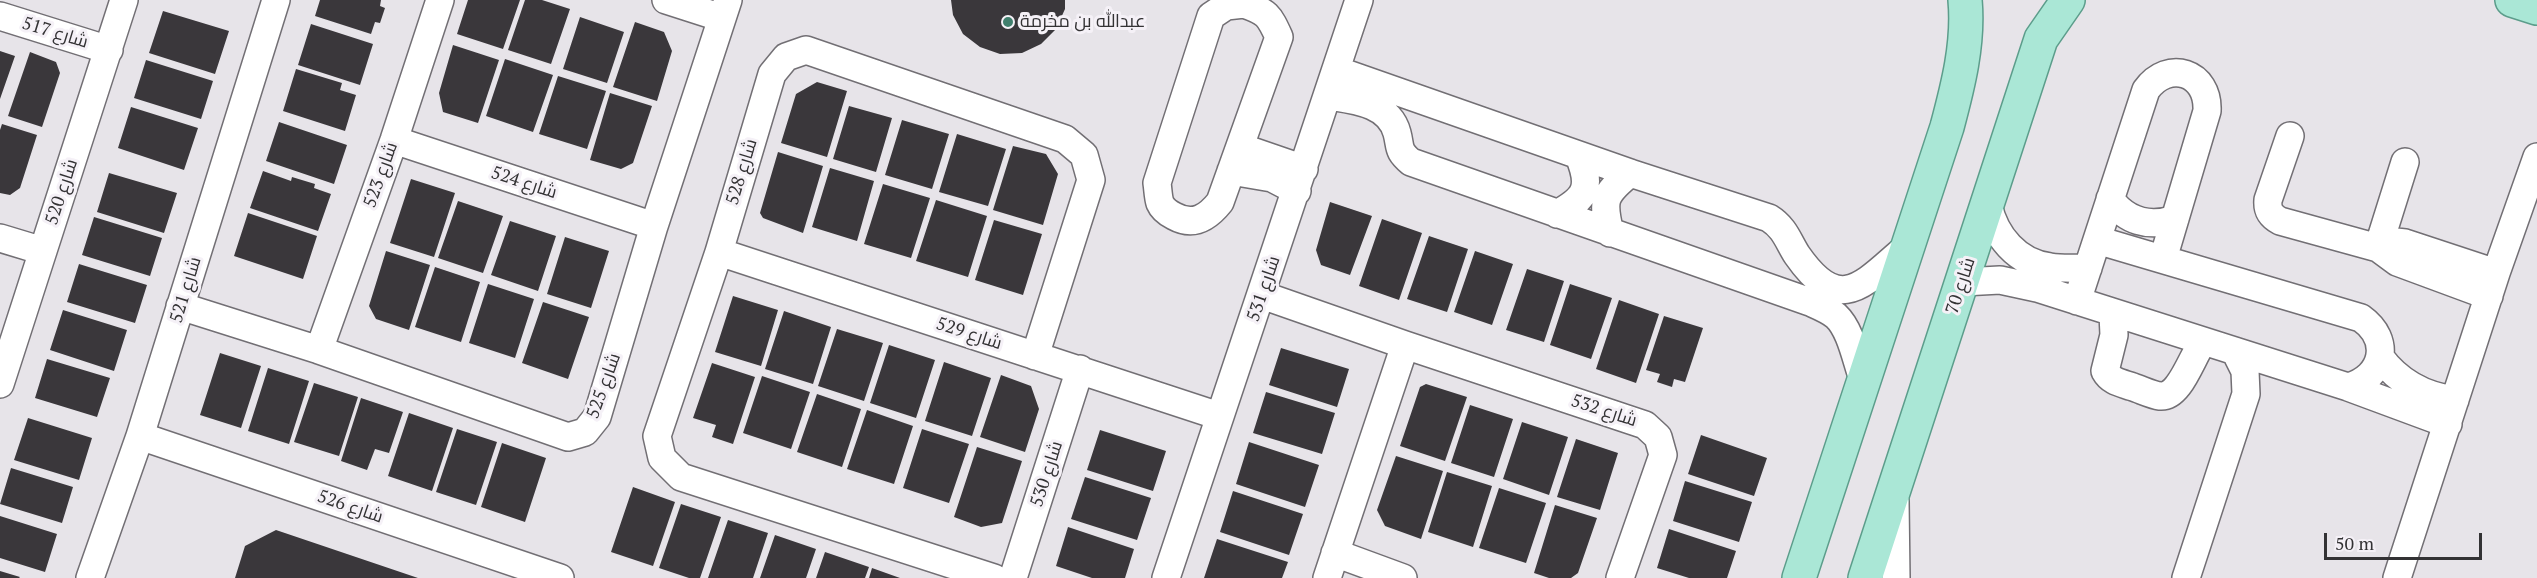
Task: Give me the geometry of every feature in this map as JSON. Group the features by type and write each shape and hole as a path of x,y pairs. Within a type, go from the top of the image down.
{"main road":[{"path":"1799,578 1947,127 1962,71 1965,0"},
{"name":"شارع 70","path":"1865,578 2041,39 2068,0"}],"street":[{"name":"شارع 520","path":"0,384 124,0"},
{"name":"شارع 521","path":"90,578 140,436 276,0"},
{"name":"شارع 523","path":"319,350 394,140 440,0"},
{"path":"666,0 725,9"},
{"name":"شارع 531","path":"1166,578 1219,416 1301,180 1359,0"},
{"path":"1244,3 1263,10 1270,18 1279,37 1236,159 1220,202 1209,216 1201,220 1183,221 1166,211 1160,203 1157,183 1211,16 1226,6 1244,3"},
{"name":"شارع 525","path":"180,306 319,350 568,437 585,432 597,417 654,226 725,9"},
{"name":"شارع 517","path":"0,16 109,50"},
{"name":"شارع 528","path":"994,578 681,477 662,458 657,436 719,252 772,74 786,57 806,50 1065,139 1084,155 1091,180 1035,356"},
{"path":"2077,301 2146,90 2160,75 2181,72 2199,82 2207,100 2207,111 2163,260"},
{"path":"1333,83 1426,103 1770,218 1784,230 1797,254 1818,281 1831,289 1845,290 1860,287 1908,246"},
{"path":"1333,83 1359,101 1378,109 1389,117 1397,132 1398,147 1411,162 1810,302 1837,317 1845,330 1863,379"},
{"path":"1397,132 1411,112 1426,103"},
{"path":"2290,136 2268,201 2268,211 2271,215 2280,221 2378,248 2397,262 2493,285"},
{"name":"شارع 524","path":"394,140 654,226"},
{"path":"1557,214 1577,203 1586,189 1586,173 1579,156"},
{"path":"2397,578 2537,157"},
{"path":"1236,159 1301,180"},
{"path":"2378,248 2406,162"},
{"path":"1610,233 1604,207 1611,188 1630,173"},
{"path":"2110,199 2124,215 2143,223 2154,224 2175,219"},
{"path":"1988,205 1995,228 2009,247 2019,255 2051,268 2088,268"},
{"path":"0,238 43,251"},
{"path":"2097,240 2361,318 2375,330 2380,357 2369,377 2359,384 2348,387"},
{"name":"شارع 529","path":"719,252 1219,416"},
{"path":"1762,286 1781,272 1797,254"},
{"path":"1963,282 1991,280 2019,283 2348,387 2452,412"},
{"name":"شارع 532","path":"1262,295 1646,425 1658,437 1663,455 1620,578"},
{"path":"2113,314 2114,335 2105,371 2111,379 2159,396 2170,394 2178,388 2190,361 2203,342"},
{"path":"1403,578 1331,566 1405,345"},
{"path":"2186,578 2246,394 2245,371 2235,351"},
{"path":"2380,357 2393,374 2452,412"},
{"path":"2246,394 2262,378 2280,366"},
{"name":"شارع 530","path":"1014,578 1080,369"},
{"name":"شارع 526","path":"140,436 561,578"},
{"path":"1894,490 1896,578"}],"building":[{"path":"320,0 381,0 380,6 385,8 380,23 375,22 371,34 315,16"},
{"path":"468,0 520,0 503,49 457,34"},
{"path":"525,0 542,0 570,9 551,64 508,50"},
{"name":"عبدالله بن مخرمة","path":"951,0 1065,0 1065,9 1056,29 1041,44 1022,53 1000,54 980,47 963,34 953,15"},
{"path":"163,11 229,31 215,74 149,53"},
{"path":"580,17 624,32 607,83 563,69"},
{"path":"635,22 664,32 672,51 657,101 613,87"},
{"path":"311,24 373,44 360,85 298,65"},
{"path":"453,45 499,60 478,123 443,112 439,93"},
{"path":"0,51 15,56 0,99"},
{"path":"30,52 56,62 60,73 42,127 8,116"},
{"path":"505,59 553,75 533,132 486,116"},
{"path":"146,60 213,81 201,119 134,98"},
{"path":"296,69 342,83 340,90 356,95 345,131 283,111"},
{"path":"558,76 606,91 587,149 539,134"},
{"path":"817,82 847,91 827,157 781,143 796,94"},
{"path":"610,93 652,106 633,163 621,169 590,160"},
{"path":"849,106 892,118 876,172 833,159"},
{"path":"131,107 198,128 184,170 118,148"},
{"path":"902,120 949,134 932,189 885,175"},
{"path":"279,122 347,145 334,184 266,161"},
{"path":"2,124 37,135 20,188 10,195 0,193 0,130"},
{"path":"957,134 1006,149 988,206 939,192"},
{"path":"1013,146 1046,154 1058,174 1043,225 993,210"},
{"path":"778,152 823,166 803,233 763,218 760,213"},
{"path":"830,168 874,181 857,241 812,227"},
{"path":"263,171 291,181 292,177 315,184 314,188 331,194 318,231 250,208"},
{"path":"109,173 177,193 164,233 97,212"},
{"path":"411,179 455,193 434,257 390,243"},
{"path":"883,184 930,198 911,258 864,244"},
{"path":"936,200 987,216 968,277 916,261"},
{"path":"458,201 503,216 483,273 438,258"},
{"path":"1330,202 1372,216 1350,275 1321,265 1316,250"},
{"path":"248,213 317,236 303,279 234,256"},
{"path":"94,217 162,238 150,276 82,255"},
{"path":"1382,219 1422,233 1399,300 1359,286"},
{"path":"994,220 1042,234 1023,295 975,280"},
{"path":"510,221 556,236 538,291 491,275"},
{"path":"1429,236 1468,249 1447,312 1407,299"},
{"path":"565,237 609,251 591,308 547,294"},
{"path":"386,251 430,265 409,330 376,319 369,306"},
{"path":"1475,251 1513,264 1492,325 1454,312"},
{"path":"79,264 147,285 135,323 67,302"},
{"path":"435,267 480,282 461,342 415,327"},
{"path":"1527,269 1564,281 1544,342 1506,330"},
{"path":"488,284 534,299 515,358 469,343"},
{"path":"1570,284 1612,298 1591,359 1550,345"},
{"path":"733,296 778,310 761,366 715,352"},
{"path":"1619,300 1659,314 1636,383 1596,369"},
{"path":"543,302 589,317 568,379 522,363"},
{"path":"63,310 127,330 114,371 50,350"},
{"path":"784,311 831,327 813,384 765,369"},
{"path":"1664,316 1703,328 1685,382 1674,379 1672,387 1657,382 1660,374 1646,370"},
{"path":"837,329 883,343 864,401 818,386"},
{"path":"889,345 935,360 916,418 870,403"},
{"path":"1281,348 1349,369 1337,407 1269,385"},
{"path":"220,353 261,366 241,428 200,415"},
{"path":"47,359 110,378 97,417 35,398"},
{"path":"944,362 991,378 972,436 925,421"},
{"path":"712,363 755,377 733,444 712,437 716,425 693,418"},
{"path":"268,368 309,381 289,444 248,431"},
{"path":"1001,375 1031,386 1039,409 1025,452 980,437"},
{"path":"762,376 810,392 791,449 743,433"},
{"path":"314,383 358,397 339,456 294,442"},
{"path":"1426,384 1467,397 1445,461 1400,446 1420,387"},
{"path":"1266,392 1335,413 1322,454 1253,433"},
{"path":"817,394 861,409 842,467 797,452"},
{"path":"361,398 403,412 389,453 375,449 367,470 341,461"},
{"path":"1470,405 1513,419 1494,477 1451,463"},
{"path":"867,410 913,426 894,484 847,469"},
{"path":"409,413 453,428 432,491 388,476"},
{"path":"28,418 92,438 79,480 14,460"},
{"path":"1522,422 1568,437 1549,495 1503,479"},
{"path":"457,429 497,442 476,505 436,492"},
{"path":"922,429 969,444 949,503 903,488"},
{"path":"1100,430 1166,451 1153,491 1087,470"},
{"path":"1701,435 1767,458 1754,496 1688,474"},
{"path":"1576,439 1618,453 1600,510 1557,497"},
{"path":"1249,442 1319,465 1305,507 1236,484"},
{"path":"502,443 546,458 525,522 481,507"},
{"path":"977,447 1022,461 1002,523 981,527 954,517"},
{"path":"1396,456 1443,471 1421,539 1385,526 1377,510"},
{"path":"11,468 73,487 62,523 0,504"},
{"path":"1447,472 1492,486 1473,547 1428,532"},
{"path":"1085,477 1151,498 1137,540 1071,519"},
{"path":"1685,481 1752,502 1739,542 1673,521"},
{"path":"633,487 675,502 653,566 611,552"},
{"path":"1499,488 1546,503 1526,563 1479,548"},
{"path":"1233,491 1303,514 1289,555 1220,532"},
{"path":"681,504 721,517 700,578 689,578 659,568"},
{"path":"1555,505 1597,518 1578,573 1571,578 1549,578 1534,573"},
{"path":"0,516 57,534 45,572 0,558"},
{"path":"728,520 768,533 753,578 708,578"},
{"path":"1068,527 1134,549 1125,578 1092,578 1056,566"},
{"path":"1669,529 1736,551 1727,578 1689,578 1657,568"},
{"path":"276,530 418,578 235,578 245,546"},
{"path":"775,535 816,549 806,578 760,578"},
{"path":"1217,539 1288,562 1282,578 1204,578"},
{"path":"825,552 869,567 865,578 816,578"},
{"path":"872,568 900,578 869,578"},
{"path":"0,571 20,577 0,578"}],"place":[{"name":"عبدالله بن مخرمة","path":"1008,22"}]}
